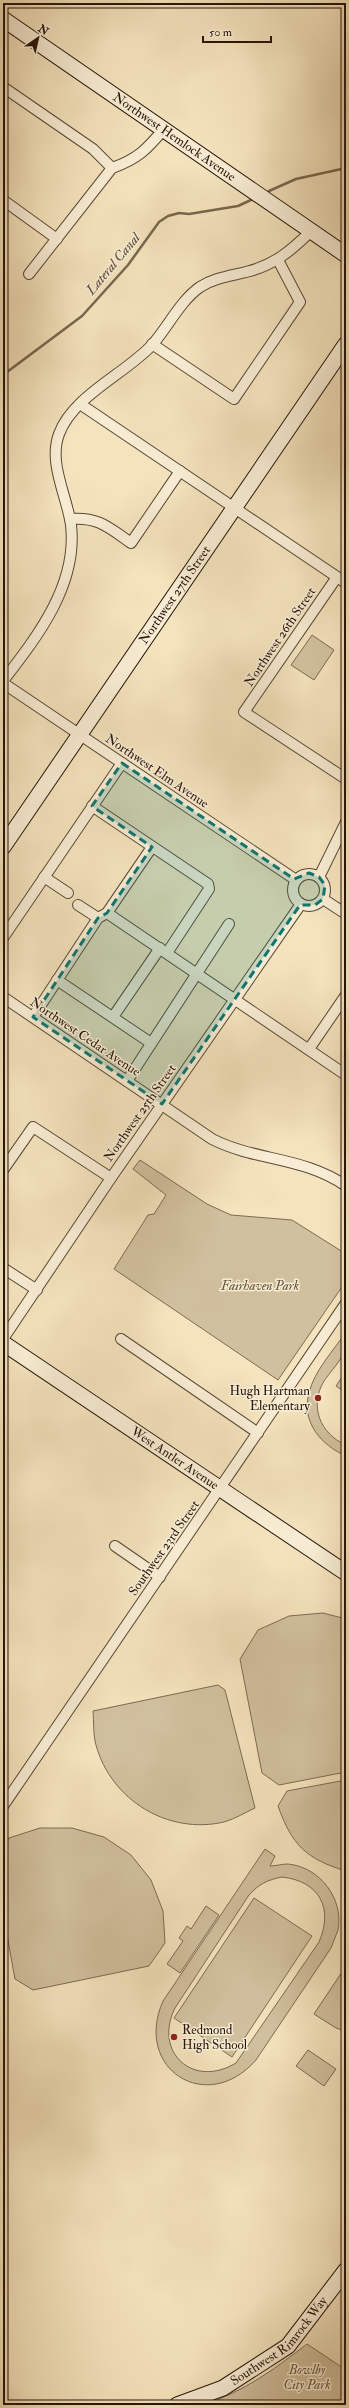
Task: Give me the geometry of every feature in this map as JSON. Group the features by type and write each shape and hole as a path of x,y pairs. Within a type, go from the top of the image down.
{"street":[{"name":"Northwest Hemlock Avenue","path":"3,19 346,255"},
{"path":"3,87 94,149 112,168"},
{"path":"29,274 112,168 131,161 148,149 164,129"},
{"path":"3,200 57,239"},
{"path":"3,682 43,629 65,578 71,548 70,519 56,452 59,435 64,424 80,404 139,358 187,301 200,288 218,278 246,272 278,260 311,231"},
{"path":"152,344 234,399 300,302 278,260"},
{"name":"Northwest 27th Street","path":"3,847 346,344"},
{"path":"80,404 346,583"},
{"path":"70,519 86,518 99,521 131,543 180,471"},
{"name":"Northwest 26th Street","path":"337,577 244,712 346,779"},
{"name":"Northwest Elm Avenue","path":"3,682 296,880"},
{"path":"3,938 122,763"},
{"path":"92,806 208,884 209,889 114,1018"},
{"path":"319,877 346,822"},
{"path":"33,1017 57,980 152,847"},
{"path":"309,874 319,877 326,890 323,899 315,906 301,904 294,896 293,890 296,880 309,874"},
{"path":"44,878 68,894"},
{"path":"323,899 346,914"},
{"name":"Northwest 25th Street","path":"3,1339 111,1178 301,904"},
{"path":"78,905 103,915 164,951 346,1075"},
{"path":"127,1080 229,924"},
{"path":"57,980 151,1043"},
{"path":"309,1050 346,995"},
{"name":"Northwest Cedar Avenue","path":"3,997 229,1148 309,1166 332,1176 346,1186"},
{"path":"3,1170 33,1127 111,1178"},
{"path":"3,1268 37,1290"},
{"name":"Southwest 23rd Street","path":"3,1806 220,1490 346,1303"},
{"path":"121,1338 258,1433"},
{"name":"West Antler Avenue","path":"3,1343 220,1490 346,1573"},
{"path":"115,1546 160,1577"},
{"name":"Southwest Rimrock Way","path":"177,2405 223,2388 288,2346 346,2270"}],"highlighted area":[{"path":"122,763 294,879 309,873 319,877 325,885 323,899 315,905 300,905 162,1104 33,1017 98,918 107,913 152,847 92,806"}],"green space":[{"path":"312,635 334,650 314,680 291,665"},
{"name":"Fairhaven Park","path":"140,1160 207,1204 231,1215 292,1220 346,1254 346,1281 278,1380 114,1269 148,1215 154,1214 166,1195 133,1169"},
{"path":"346,1332 345,1350 324,1381 317,1400 320,1418 324,1427 329,1434 346,1445 346,1456 329,1446 315,1431 308,1414 307,1404 309,1393 315,1377"},
{"path":"346,1371 346,1393 336,1386"},
{"path":"323,1613 346,1619 346,1772 279,1785 262,1773 240,1659 258,1630 289,1616"},
{"path":"218,1685 225,1690 255,1808 228,1821 203,1825 182,1823 163,1818 145,1809 128,1797 114,1782 104,1765 96,1745 93,1711"},
{"path":"346,1780 346,1871 320,1861 302,1849 289,1831 278,1806 287,1791"},
{"path":"40,1828 72,1828 104,1837 131,1855 151,1880 163,1911 165,1943 149,1966 33,1990 15,1979 3,1913 3,1847 9,1838"},
{"path":"265,1849 275,1856 270,1866 288,1864 300,1866 310,1871 327,1886 333,1896 339,1918 338,1930 331,1948 256,2060 237,2076 217,2084 197,2084 180,2077 166,2064 158,2047 156,2025 163,2001","holes":["282,1877 306,1884 314,1890 320,1898 324,1908 325,1918 319,1942 236,2063 220,2070 205,2072 192,2069 181,2062 173,2052 169,2039 170,2024 175,2008 249,1895 260,1885 272,1880"]},
{"path":"254,1898 312,1936 232,2057 174,2018"},
{"path":"206,1906 219,1915 180,1973 167,1964 183,1941 179,1938 187,1926 191,1929"},
{"path":"346,1966 346,2031 336,2028 314,2014"},
{"path":"308,2050 336,2069 324,2086 296,2066"},
{"name":"Bowlby City Park","path":"307,2344 346,2370 346,2405 204,2405 233,2393 258,2379"}],"waterway":[{"name":"Lateral Canal","path":"269,191 296,179 346,168"},
{"name":"Lateral Canal","path":"3,375 82,316 128,265 159,222 168,216 179,213 189,214 238,206 251,200"},
{"name":"Lateral Canal","path":"3,513 6,532 3,554"}],"place":[{"name":"Hugh Hartman Elementary","path":"318,1398"},
{"name":"Redmond High School","path":"174,2037"}]}
